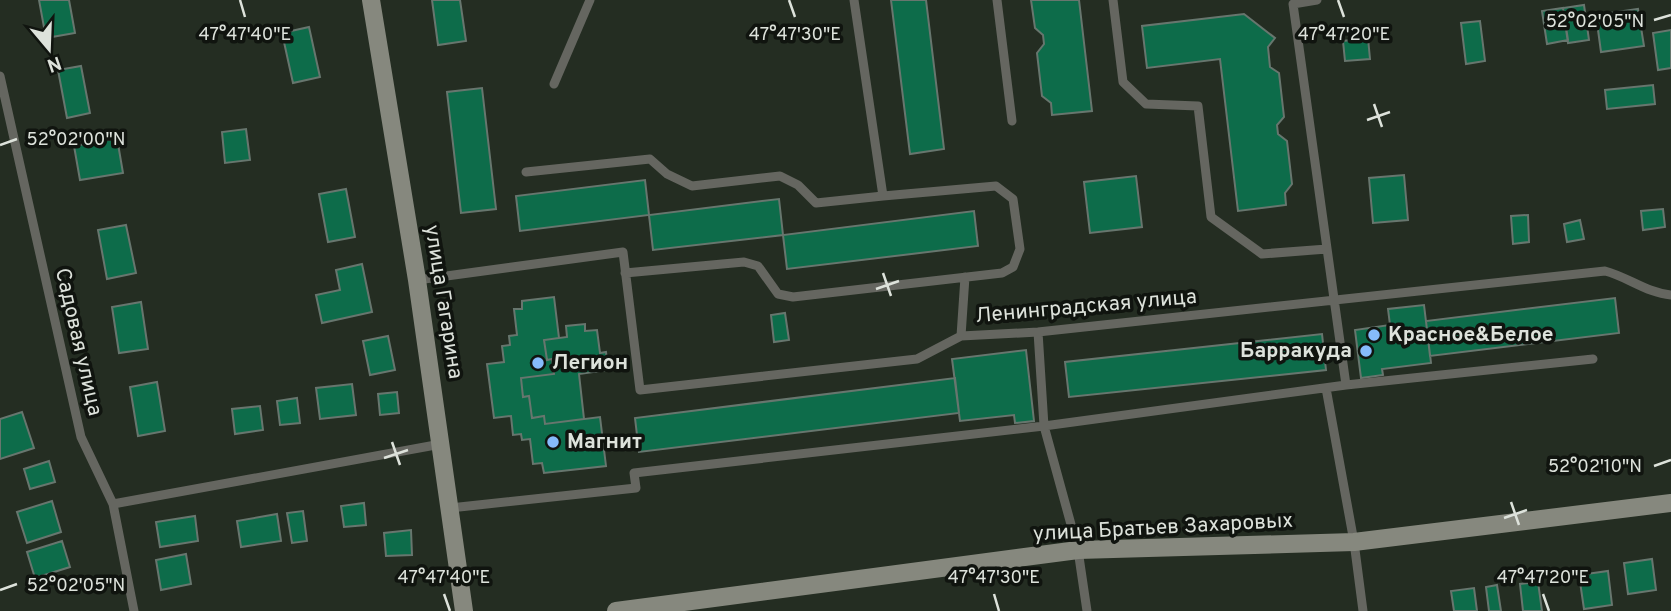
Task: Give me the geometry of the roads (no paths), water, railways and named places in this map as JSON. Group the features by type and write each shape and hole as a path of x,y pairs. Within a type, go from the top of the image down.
{"main road":[{"name":"улица Гагарина","path":"371,0 417,280 463,611"},
{"name":"улица Братьев Захаровых","path":"616,611 1078,550 1354,542 1671,503"}],"lane":[{"path":"554,83 590,0"},
{"path":"854,0 883,197"},
{"path":"997,0 1012,121"},
{"path":"1113,0 1123,82 1146,104 1198,106 1211,217 1262,254 1327,249"},
{"path":"1317,0 1289,2 1346,385"},
{"name":"Садовая улица","path":"0,76 81,437 113,503 134,611"},
{"path":"417,280 623,252 625,273 744,262 758,266 778,294 793,297 1002,273 1013,267 1020,249 1013,199 996,186 816,203 798,186 780,176 692,186 667,174 650,159 526,172"},
{"name":"Ленинградская улица","path":"625,273 640,390 917,359 961,336 1038,332 1605,271 1621,275 1655,294 1671,295"},
{"path":"961,336 965,277"},
{"path":"1038,332 1044,426 1078,550 1087,611"},
{"path":"450,508 636,488 634,473 1044,426 1346,385 1593,359"},
{"path":"1326,388 1354,542 1363,611"},
{"path":"113,503 441,444"}],"place":[{"name":"Красное&Белое","path":"1374,335"},
{"name":"Барракуда","path":"1366,351"},
{"name":"Легион","path":"538,363"},
{"name":"Магнит","path":"553,442"}]}
